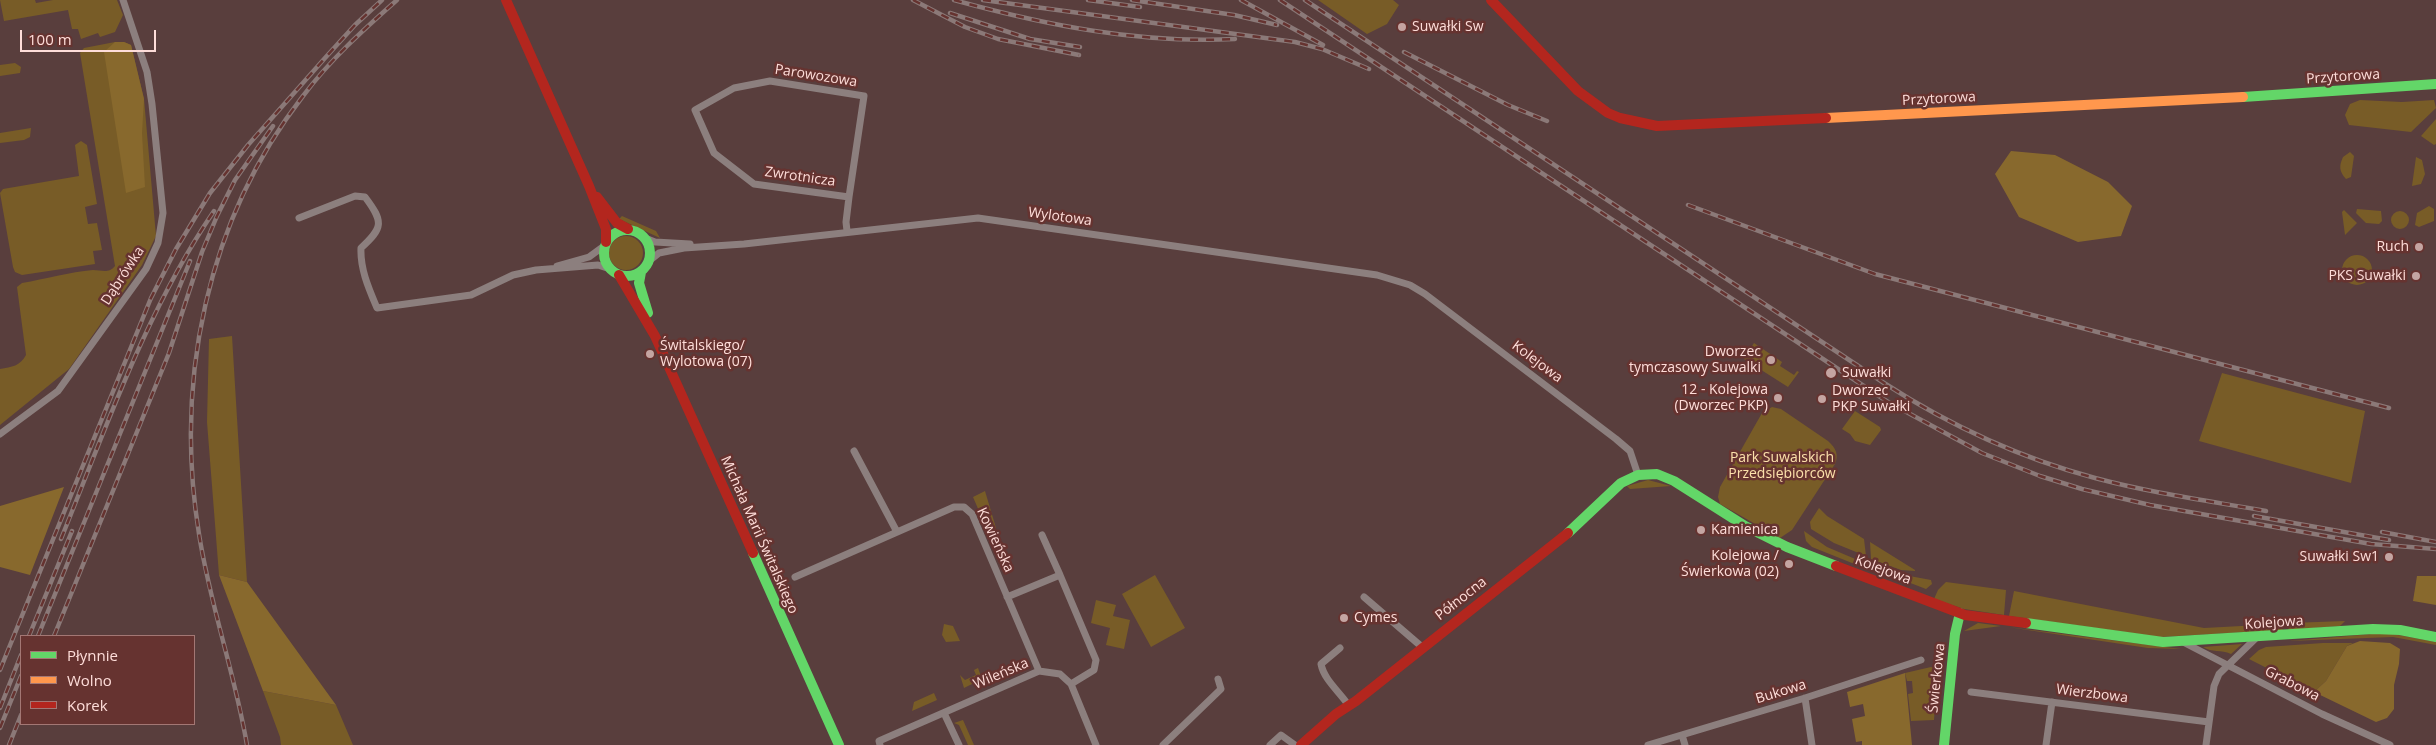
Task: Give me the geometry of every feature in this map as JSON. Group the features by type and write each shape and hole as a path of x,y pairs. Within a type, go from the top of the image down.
{"street":[{"name":"Dąbrówka","path":"0,434 58,391 146,269 158,243 163,213 152,104 147,72 123,0"},
{"path":"506,0 589,186 606,229 605,260 610,269"},
{"name":"Przytorowa","path":"1491,0 1587,99 1608,112 1630,121 1657,126 2216,99 2436,84"},
{"name":"Parowozowa","path":"695,110 734,88 770,81 864,96 848,197 847,231"},
{"name":"Zwrotnicza","path":"695,110 714,153 754,184 848,197"},
{"path":"547,269 598,265 610,269 619,275 630,276 641,272 649,261 650,249 645,238 638,232 617,223 589,186"},
{"path":"299,218 355,196 366,197 373,208 379,226 377,233 361,248 360,258 365,280 377,308 471,295 485,290 513,275 547,269 584,259 598,252 614,233 628,229"},
{"name":"Wylotowa","path":"645,238 655,242 703,245 744,244 847,231 978,218 1377,275 1410,285"},
{"name":"Wylotowa","path":"649,261 659,253 703,245"},
{"name":"Michała Marii Świtalskiego","path":"641,272 639,279 640,292 655,336 838,745"},
{"name":"Michała Marii Świtalskiego","path":"619,275 655,336"},
{"name":"Kolejowa","path":"1410,285 1624,445 1634,459 1638,475 1665,476 1745,526 1781,544 1960,614 2136,640 2183,642 2383,629 2436,637"},
{"path":"854,451 897,532"},
{"name":"Północna","path":"1302,745 1336,714 1349,706 1574,528 1622,483 1638,475"},
{"name":"Kowieńska","path":"795,577 954,507 964,507 972,514 1039,671"},
{"path":"1042,535 1096,660 1094,670 1071,684 1096,745"},
{"path":"1007,597 1060,574"},
{"path":"1364,597 1422,647"},
{"name":"Świerkowa","path":"1944,745 1955,634 1960,614"},
{"path":"2206,745 2214,686 2219,674 2256,638"},
{"name":"Grabowa","path":"2183,642 2322,714 2390,745"},
{"path":"1340,648 1321,664 1322,673 1342,694 1349,706"},
{"name":"Bukowa","path":"1648,745 1805,698 1921,660"},
{"name":"Wileńska","path":"879,743 944,712 1039,671 1060,674 1071,684"},
{"path":"1163,745 1221,689 1218,679"},
{"name":"Wierzbowa","path":"1971,692 2209,722"},
{"path":"1805,698 1812,745"},
{"path":"2046,745 2052,702"},
{"path":"944,712 959,745"},
{"path":"1682,735 1685,745"},
{"path":"1270,745 1280,736 1295,745"}],"green space":[{"path":"0,0 35,0 36,3 53,0 117,0 123,15 115,32 100,37 98,33 81,39 78,29 72,29 68,10 4,21"},
{"path":"1318,0 1393,0 1399,5 1387,24 1367,34"},
{"path":"124,42 131,45 144,99 156,236 142,265 69,369 0,425 0,369 18,364 26,355 17,287 22,283 75,272 108,271 115,266 80,53 84,48"},
{"path":"15,63 21,67 20,73 0,76 0,65"},
{"path":"2360,100 2402,102 2434,100 2436,108 2411,132 2349,125 2345,115 2350,104"},
{"path":"2436,119 2436,144 2434,145 2421,136"},
{"path":"31,128 30,137 24,140 0,143 0,133"},
{"path":"81,141 87,145 97,204 85,207 88,224 97,223 102,250 93,251 95,264 22,275 15,272 0,193 3,189 79,176 75,145"},
{"path":"2350,152 2354,156 2351,177 2346,179 2340,166 2343,157"},
{"path":"2416,157 2422,160 2425,174 2421,184 2412,186"},
{"path":"2429,206 2434,209 2434,221 2419,227 2415,225 2417,213"},
{"path":"2357,209 2381,211 2382,221 2379,224 2366,223 2356,213"},
{"path":"2344,210 2357,223 2345,235 2342,212"},
{"path":"2400,211 2406,214 2409,220 2406,226 2400,229 2394,226 2391,220 2394,214"},
{"path":"622,216 656,231 660,238 619,219"},
{"path":"626,236 638,241 643,253 638,265 626,270 614,265 609,253 614,241"},
{"path":"2357,255 2368,259 2372,270 2368,281 2357,285 2346,281 2342,270 2346,259"},
{"path":"232,336 247,582 219,575 207,422 209,339"},
{"path":"1754,343 1782,362 1780,366 1794,375 1797,371 1799,372 1788,387 1744,359"},
{"path":"2222,373 2365,411 2351,483 2199,441"},
{"name":"Park Suwalskich Przedsiębiorców","path":"1772,407 1781,409 1828,441 1835,449 1837,455 1835,464 1792,530 1780,538 1720,504 1718,497 1720,487 1762,413"},
{"path":"1855,411 1880,427 1881,430 1870,445 1855,441 1850,434 1842,429"},
{"path":"1648,480 1671,486 1630,489 1627,486"},
{"path":"985,491 996,528 988,532 973,497"},
{"path":"1819,508 1827,516 1864,539 1866,556 1834,543 1811,529 1810,522"},
{"path":"1804,531 1827,547 1867,564 1867,569 1812,547 1806,541"},
{"path":"995,532 1009,563 1002,566 989,535"},
{"path":"1870,542 1915,571 1901,570 1871,559"},
{"path":"1888,572 1931,580 1932,584 1926,589 1887,574"},
{"path":"1155,575 1185,628 1151,647 1122,594"},
{"path":"1946,582 2006,590 2004,615 1964,609 1934,599 1938,590"},
{"path":"2014,591 2204,628 2279,624 2283,630 2160,637 2009,616"},
{"path":"1096,600 1116,605 1113,616 1130,620 1124,649 1106,645 1110,628 1091,623"},
{"path":"2345,621 2340,626 2288,630 2290,623"},
{"path":"1978,623 2001,626 1964,631"},
{"path":"944,624 953,626 960,641 946,642 942,635"},
{"path":"2008,627 2181,649 2148,648"},
{"path":"2393,634 2436,642 2436,645 2393,637 2289,641"},
{"path":"2353,643 2347,646 2326,681 2314,692 2249,659 2259,650 2266,647"},
{"path":"2242,644 2231,654 2203,647"},
{"path":"1931,667 1938,669 1934,720 1911,721 1908,694 1913,693 1912,681 1907,681 1905,673"},
{"path":"978,668 982,679 964,688 960,675 965,680 976,675 974,670"},
{"path":"263,691 336,705 353,745 281,745 280,737"},
{"path":"934,693 937,700 912,711 914,702"},
{"path":"963,720 974,745 968,745 959,725 954,723"}],"shaded area":[{"path":"115,42 124,42 131,45 144,99 142,133 145,187 126,193 104,52"},
{"path":"2011,151 2055,155 2108,182 2132,206 2121,236 2078,242 2019,217 1995,174"},
{"path":"64,487 30,575 0,567 0,506"},
{"path":"219,575 247,582 336,705 263,691"},
{"path":"2417,576 2436,576 2436,605 2413,601"},
{"path":"2360,641 2390,643 2400,649 2394,685 2394,709 2387,718 2376,722 2314,692 2326,681 2347,646"},
{"path":"1905,673 1912,745 1862,745 1862,741 1856,742 1852,719 1865,716 1863,704 1850,707 1847,692"}],"railway":[{"path":"0,670 151,298 176,249 210,193 248,145 355,25 382,0"},
{"path":"247,745 204,561 192,476 191,418 196,360 206,304 221,248 243,195 270,144 303,96 324,70 359,34 397,0"},
{"path":"913,0 965,27 998,39 1079,55"},
{"path":"954,0 1058,25 1093,31 1164,39 1235,39"},
{"path":"983,0 1295,42 1322,49 1369,69"},
{"path":"1088,0 1140,7"},
{"path":"1132,0 1234,15 1277,25"},
{"path":"1241,0 1323,45"},
{"path":"1280,0 1888,402 1982,453 2040,476 2082,489 2150,505 2371,544 2436,549"},
{"path":"1305,0 1884,383 1934,413 1986,439 2067,470 2137,488 2266,511"},
{"path":"950,13 1030,39 1080,47"},
{"path":"1404,52 1508,105 1547,121"},
{"path":"54,635 169,353 202,252 217,216 235,180 273,126"},
{"path":"1688,205 1875,274 2389,408"},
{"path":"61,539 111,413 148,329 190,249 214,211"},
{"path":"38,635 190,261"},
{"path":"2254,516 2389,540"},
{"path":"29,635 72,531"},
{"path":"2382,532 2436,542"},
{"path":"0,708 20,658"},
{"path":"0,728 20,678"},
{"path":"9,745 20,718"}],"traffic: fast":[{"path":"2243,97 2436,84"},
{"path":"632,230 644,236 649,244 650,253 649,262 644,270 636,275 622,276 610,270 605,262 604,248 610,236 618,231 632,230"},
{"path":"641,272 639,283 648,313"},
{"path":"1568,533 1621,483 1638,475 1657,474 1674,481 1745,526 1787,547 1836,566"},
{"path":"753,553 839,745"},
{"path":"1944,745 1955,634 1960,613"},
{"path":"2026,623 2163,642 2373,629 2400,630 2436,637"}],"traffic: slow":[{"path":"1826,118 2243,97"}],"traffic: jam":[{"path":"506,0 589,186 606,229 606,242"},
{"path":"1491,0 1578,91 1608,113 1620,118 1657,126 1826,118"},
{"path":"597,197 617,223 628,229"},
{"path":"619,275 655,336 753,553"},
{"path":"1301,745 1336,714 1356,701 1568,533"},
{"path":"1836,566 1965,615 2026,623"}],"place":[{"name":"Suwałki Sw","path":"1402,27"},
{"name":"Ruch","path":"2419,247"},
{"name":"PKS Suwałki","path":"2416,276"},
{"name":"Świtalskiego/ Wylotowa (07)","path":"650,354"},
{"name":"Dworzec tymczasowy Suwalki","path":"1771,360"},
{"name":"Suwałki","path":"1831,373"},
{"name":"12 - Kolejowa (Dworzec PKP)","path":"1778,398"},
{"name":"Dworzec PKP Suwałki","path":"1822,399"},
{"name":"Kamienica","path":"1701,530"},
{"name":"Suwałki Sw1","path":"2389,557"},
{"name":"Kolejowa / Świerkowa (02)","path":"1789,564"},
{"name":"Cymes","path":"1344,618"}]}
